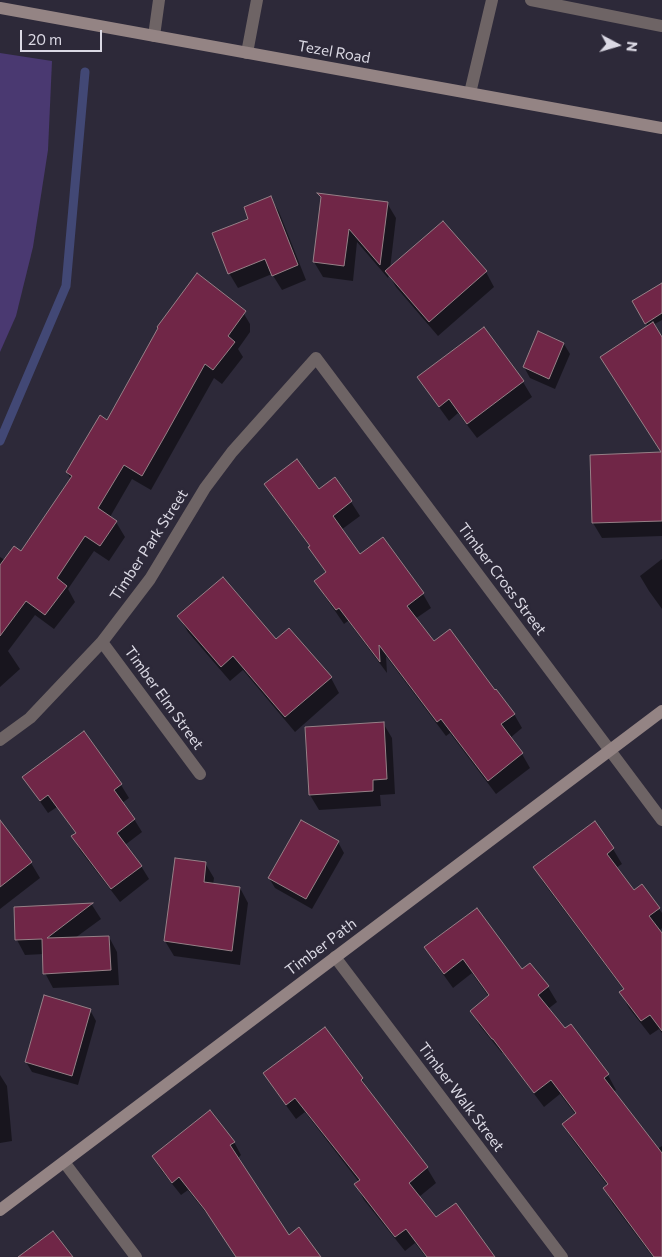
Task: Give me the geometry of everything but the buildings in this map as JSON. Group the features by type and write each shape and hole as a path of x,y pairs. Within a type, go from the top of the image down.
{"street":[{"path":"154,36 159,0"},
{"path":"247,53 257,0"},
{"path":"470,93 492,0"},
{"path":"531,0 662,26"},
{"name":"Tezel Road","path":"0,8 662,128"},
{"name":"Timber Park Street","path":"0,740 30,718 102,642 150,579 205,488 232,452 316,358"},
{"name":"Timber Cross Street","path":"316,358 662,820"},
{"name":"Timber Elm Street","path":"102,642 200,774"},
{"name":"Timber Path","path":"0,1210 662,711"},
{"name":"Timber Walk Street","path":"335,957 562,1257"},
{"path":"64,1162 136,1257"}],"shaded area":[{"path":"0,53 52,61 48,150 33,247 16,316 0,352"}],"waterway":[{"path":"0,441 66,286 85,72"}]}
